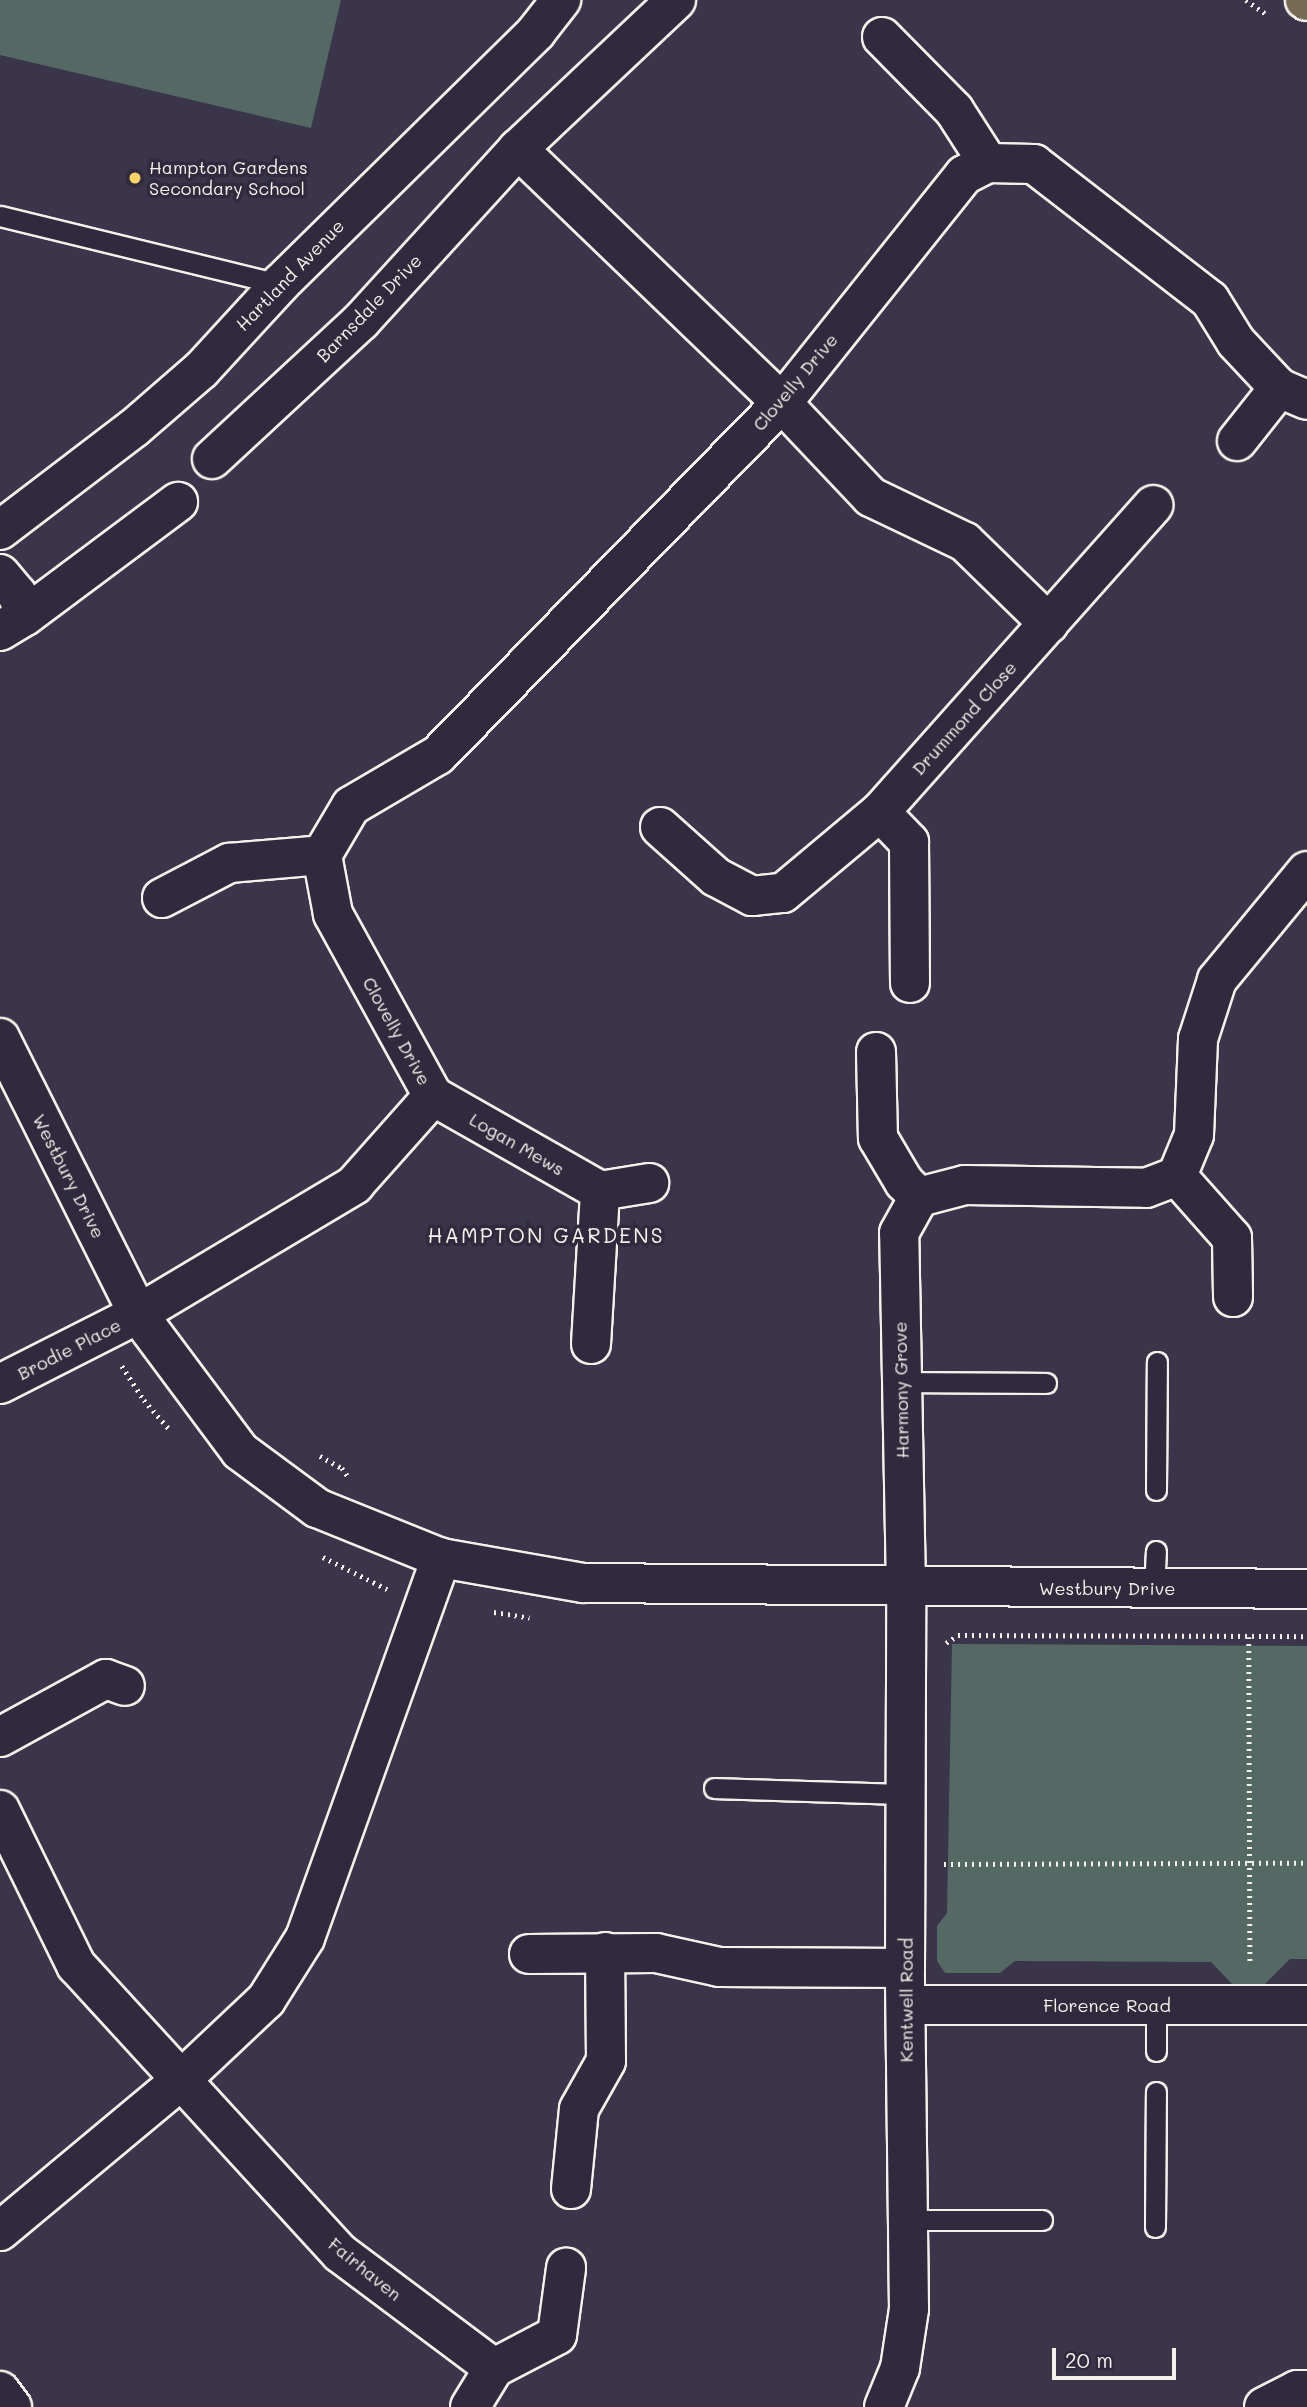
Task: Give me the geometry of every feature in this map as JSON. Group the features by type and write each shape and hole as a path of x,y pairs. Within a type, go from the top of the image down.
{"street":[{"name":"Hartland Avenue","path":"0,530 134,428 201,370 280,284 536,32 561,0"},
{"name":"Barnsdale Drive","path":"212,459 361,321 518,149 676,0"},
{"path":"883,37 954,110 988,163 1034,164 1210,300 1236,342 1293,394 1237,441"},
{"path":"518,149 782,403 871,497 965,542 1049,624"},
{"name":"Clovelly Drive","path":"138,1314 354,1185 433,1096 333,914 322,855 351,806 438,755 782,403 964,176 988,163"},
{"path":"13,624 178,502"},
{"name":"Drummond Close","path":"660,827 716,877 752,896 783,893 880,812 1154,505"},
{"path":"0,573 17,594 13,624"},
{"path":"880,812 909,842 910,983"},
{"path":"162,898 229,863 322,855"},
{"path":"876,1052 878,1138 904,1182 919,1197 965,1185 1146,1188 1177,1176 1194,1135 1198,1039 1217,980 1307,871"},
{"name":"Westbury Drive","path":"0,1038 138,1314 240,1451 317,1508 441,1558 583,1583 906,1588 1307,1589"},
{"name":"Logan Mews","path":"433,1096 600,1191"},
{"path":"1177,1176 1232,1238 1233,1297"},
{"path":"591,1344 600,1191 649,1183"},
{"name":"Harmony Grove","path":"906,1588 899,1233 919,1197"},
{"name":"Brodie Place","path":"0,1384 138,1314"},
{"path":"0,2231 181,2080 266,2000 305,1938 441,1558"},
{"name":"Kentwell Road","path":"884,2407 900,2368 908,2336 906,1588"},
{"path":"0,1737 106,1679 125,1686"},
{"name":"Fairhaven","path":"0,1810 76,1965 340,2253 494,2368"},
{"path":"571,2189 579,2109 606,2061 605,1952"},
{"name":"Florence Road","path":"529,1954 656,1953 719,1967 906,1987 1156,2005 1307,2005"},
{"path":"470,2407 494,2368 557,2335 566,2268"},
{"path":"1264,2407 1297,2390 1307,2390"},
{"path":"0,2391 12,2407"}],"lane":[{"path":"0,216 280,284"},
{"path":"1156,1490 1157,1362"},
{"path":"900,1382 1046,1383"},
{"path":"1154,1588 1156,1551"},
{"path":"715,1788 908,1794"},
{"path":"1156,2005 1156,2051"},
{"path":"1155,2227 1156,2092"},
{"path":"908,2220 1042,2220"}],"path":[{"path":"100,1334 144,1400 176,1437"},
{"path":"314,1453 342,1468 352,1482"},
{"path":"319,1555 392,1591"},
{"path":"481,1609 542,1619"},
{"path":"945,1644 958,1634 1307,1636"},
{"path":"1249,1637 1250,1979"},
{"path":"943,1864 1307,1863"}],"green space":[{"path":"0,0 341,0 311,128 0,55"},
{"path":"952,1644 1307,1646 1307,1959 1290,1959 1264,1985 1233,1985 1211,1962 1015,1961 1000,1973 945,1973 937,1961 937,1926 947,1913"}],"place":[{"name":"Hampton Gardens Secondary School","path":"135,178"}],"district":[{"name":"HAMPTON GARDENS","path":"546,1235"}]}
